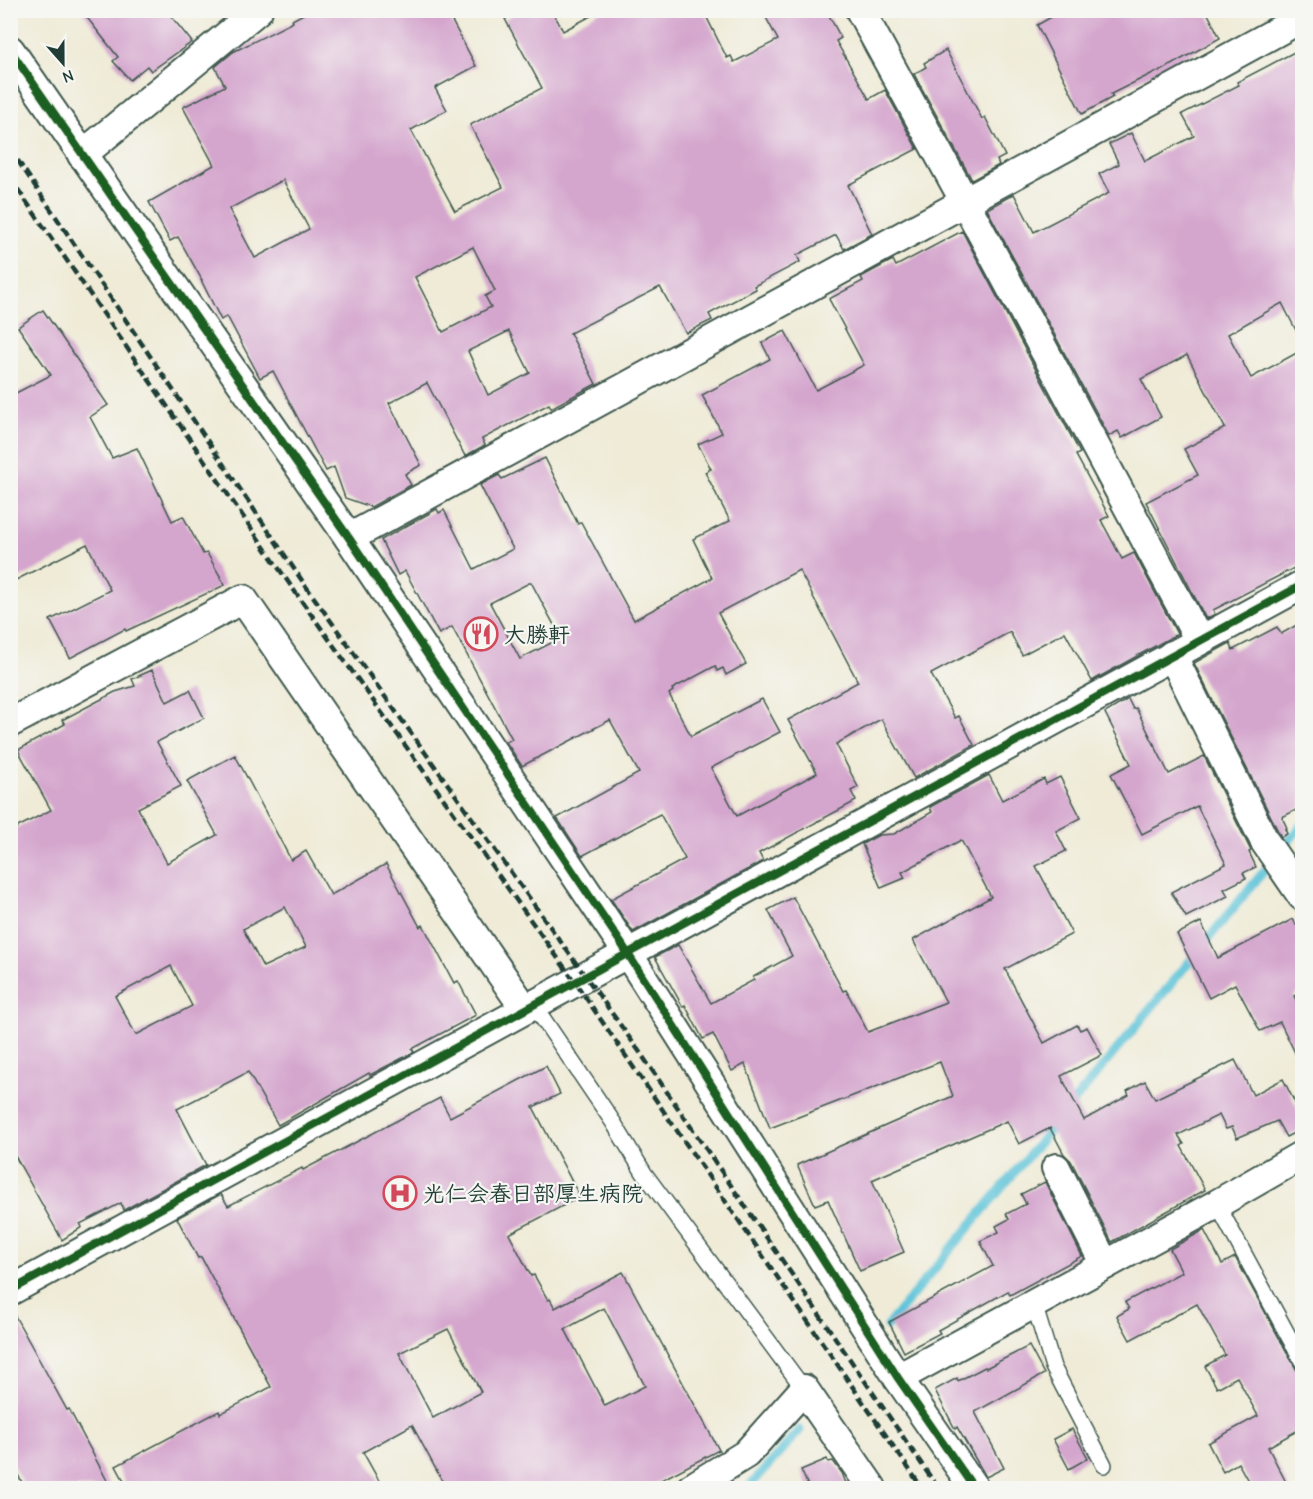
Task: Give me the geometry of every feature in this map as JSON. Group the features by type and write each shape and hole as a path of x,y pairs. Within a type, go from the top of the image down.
{"street":[{"path":"82,155 258,10"},
{"path":"860,10 1199,640"},
{"path":"349,538 1302,18"},
{"path":"10,50 349,538 628,954 898,1378 974,1488"},
{"path":"10,1291 1302,585"},
{"path":"10,723 243,599 529,1007"},
{"path":"1172,655 1265,842 1295,885"},
{"path":"898,1378 1217,1204 1302,1155"},
{"path":"1056,1168 1105,1265"},
{"path":"691,1488 746,1454 804,1389 872,1488"}],"lane":[{"path":"529,1007 613,1122 644,1173 804,1389"},
{"path":"1217,1204 1302,1361"},
{"path":"1034,1304 1053,1367 1104,1465"}],"building":[{"path":"81,10 166,10 192,42 151,71 147,66 130,80 113,61 118,57"},
{"path":"311,10 446,10 476,66 435,88 447,110 411,130 455,211 503,187 470,125 542,88 505,19 520,10 552,10 563,31 602,10 703,10 727,58 731,56 734,62 778,40 762,10 826,10 841,38 836,41 869,99 885,90 917,149 848,185 872,234 844,249 836,235 797,255 800,262 754,286 756,289 709,314 712,320 686,333 660,287 570,333 596,384 551,408 549,404 482,439 485,445 465,456 427,383 389,403 421,465 405,474 411,485 371,507 345,498 334,467 326,471 273,371 260,378 227,316 221,320 178,237 170,241 149,202 214,165 183,107 225,86 215,67 233,52 293,22 292,20","holes":["283,180 309,229 255,258 229,209","473,247 495,291 485,296 491,307 443,332 415,277","509,331 530,373 488,395 468,351"]},
{"path":"1064,10 1206,10 1220,38 1160,71 1111,94 1113,97 1082,114 1037,25"},
{"path":"1302,48 1302,342 1282,303 1228,334 1251,378 1302,350 1302,564 1213,610 1215,614 1206,619 1146,502 1198,475 1184,449 1225,428 1187,355 1141,379 1161,417 1122,438 1118,431 1109,436 987,209 1014,194 1034,232 1109,193 1099,174 1119,164 1109,144 1131,133 1145,161 1194,136 1182,114 1239,85 1237,82"},
{"path":"946,50 982,119 985,117 1005,156 997,160 999,165 972,180 914,74 926,67 924,63"},
{"path":"962,231 1080,453 1076,455 1109,516 1101,520 1122,559 1134,553 1177,634 1092,681 1065,632 1022,655 1010,632 931,674 955,718 959,716 974,745 914,778 881,719 836,744 858,787 851,791 856,801 759,853 763,861 633,932 611,899 685,859 660,814 582,856 557,818 639,773 610,720 522,766 506,742 512,739 452,627 439,634 405,571 398,575 381,540 437,509 439,513 444,510 474,569 513,549 480,485 499,475 502,479 545,458 578,524 581,522 634,620 712,578 693,539 730,521 705,472 711,469 698,444 722,433 702,395 770,359 762,343 785,331 816,390 864,365 829,299 863,281 861,277 893,260 896,266","holes":["799,570 858,682 788,720 817,773 737,816 711,768 780,732 762,699 691,736 669,694 673,691 672,689 715,666 717,671 723,668 726,675 746,664 718,613","531,582 561,638 520,659 490,603"]},
{"path":"43,310 108,405 90,417 112,458 137,448 172,521 183,516 203,554 207,553 225,585 126,631 125,629 70,658 50,620 110,590 87,544 10,583 10,396 51,375 18,327"},
{"path":"1302,622 1302,807 1282,817 1287,834 1281,837 1194,663 1230,643 1233,650 1277,627 1281,634"},
{"path":"152,670 167,702 190,690 204,718 157,742 181,786 138,808 167,863 217,835 187,781 235,755 291,860 306,851 331,895 386,864 420,927 423,925 454,983 458,981 476,1015 412,1049 414,1052 370,1075 369,1073 278,1125 248,1072 177,1109 206,1165 124,1210 121,1203 80,1224 82,1227 62,1240 10,1147 10,831 51,810 18,750 65,724 62,720 115,692 135,686 132,679","holes":["285,907 306,947 263,967 243,929","171,966 192,1006 136,1035 115,996"]},
{"path":"1128,699 1133,709 1136,708 1169,774 1204,756 1251,851 1249,852 1256,867 1243,873 1246,878 1224,889 1228,896 1186,917 1171,892 1226,864 1197,806 1142,834 1111,774 1131,764 1105,713"},
{"path":"989,775 1002,800 1044,779 1046,784 1060,777 1081,818 1056,831 1066,851 1036,866 1072,934 1005,969 1044,1043 1077,1025 1080,1030 1087,1027 1102,1055 1061,1076 1084,1120 1129,1095 1127,1091 1145,1081 1155,1099 1235,1060 1253,1095 1283,1079 1302,1117 1302,1129 1286,1137 1277,1121 1237,1138 1232,1127 1226,1129 1219,1115 1178,1135 1184,1144 1181,1146 1205,1190 1112,1242 1071,1161 1064,1154 1050,1128 1019,1144 1007,1121 872,1180 904,1252 860,1271 828,1200 815,1205 797,1165 953,1096 940,1062 770,1128 745,1064 732,1071 713,1034 703,1039 655,957 678,945 711,1003 792,956 768,910 793,897 843,991 846,990 868,1032 946,1002 913,940 991,897 961,840 902,872 905,878 881,888 862,844 879,835 894,834 932,812 930,807"},
{"path":"1293,919 1296,925 1302,922 1302,991 1294,996 1302,1013 1302,1067 1280,1022 1260,1031 1235,984 1209,998 1177,934 1201,922 1218,958"},
{"path":"546,1066 560,1094 533,1107 580,1197 509,1234 531,1276 534,1275 555,1308 623,1272 719,1450 646,1488 446,1488 412,1425 363,1452 383,1488 128,1488 116,1466 219,1411 220,1414 271,1387 201,1257 198,1258 177,1218 221,1194 228,1206 302,1168 303,1170 440,1098 450,1117","holes":["604,1308 645,1386 605,1406 565,1329","448,1329 481,1392 433,1418 399,1353"]},
{"path":"1045,1182 1082,1256 1010,1295 1008,1291 938,1330 940,1333 904,1352 889,1322 993,1266 980,1241 999,1232 996,1226 1009,1219 1006,1214 1026,1204 1021,1194"},
{"path":"1204,1230 1222,1264 1235,1257 1302,1380 1302,1428 1268,1447 1289,1488 1252,1488 1238,1463 1223,1472 1208,1443 1258,1416 1237,1377 1217,1388 1205,1366 1225,1355 1197,1304 1130,1340 1117,1316 1129,1309 1125,1302 1182,1272 1170,1249"},
{"path":"10,1307 67,1410 69,1409 111,1488 25,1488 10,1460"},
{"path":"1029,1346 1044,1374 975,1412 1004,1468 986,1477 957,1427 955,1429 935,1390"},
{"path":"1072,1429 1088,1458 1069,1469 1053,1439"},
{"path":"827,1459 828,1462 833,1461 842,1473 848,1488 809,1488 801,1470"}],"waterway":[{"path":"1067,1110 1302,825"},
{"path":"887,1326 1058,1120"},
{"path":"748,1488 800,1430"}],"railway":[{"path":"10,149 305,585 639,1051 938,1488"},
{"path":"10,178 293,589 575,982 922,1488"}],"cycle path":[{"path":"10,50 349,538 621,943 898,1378 974,1488"},
{"path":"10,1291 1302,585"}],"place":[{"name":"大勝軒","path":"481,634"},
{"name":"光仁会春日部厚生病院","path":"400,1193"}]}
